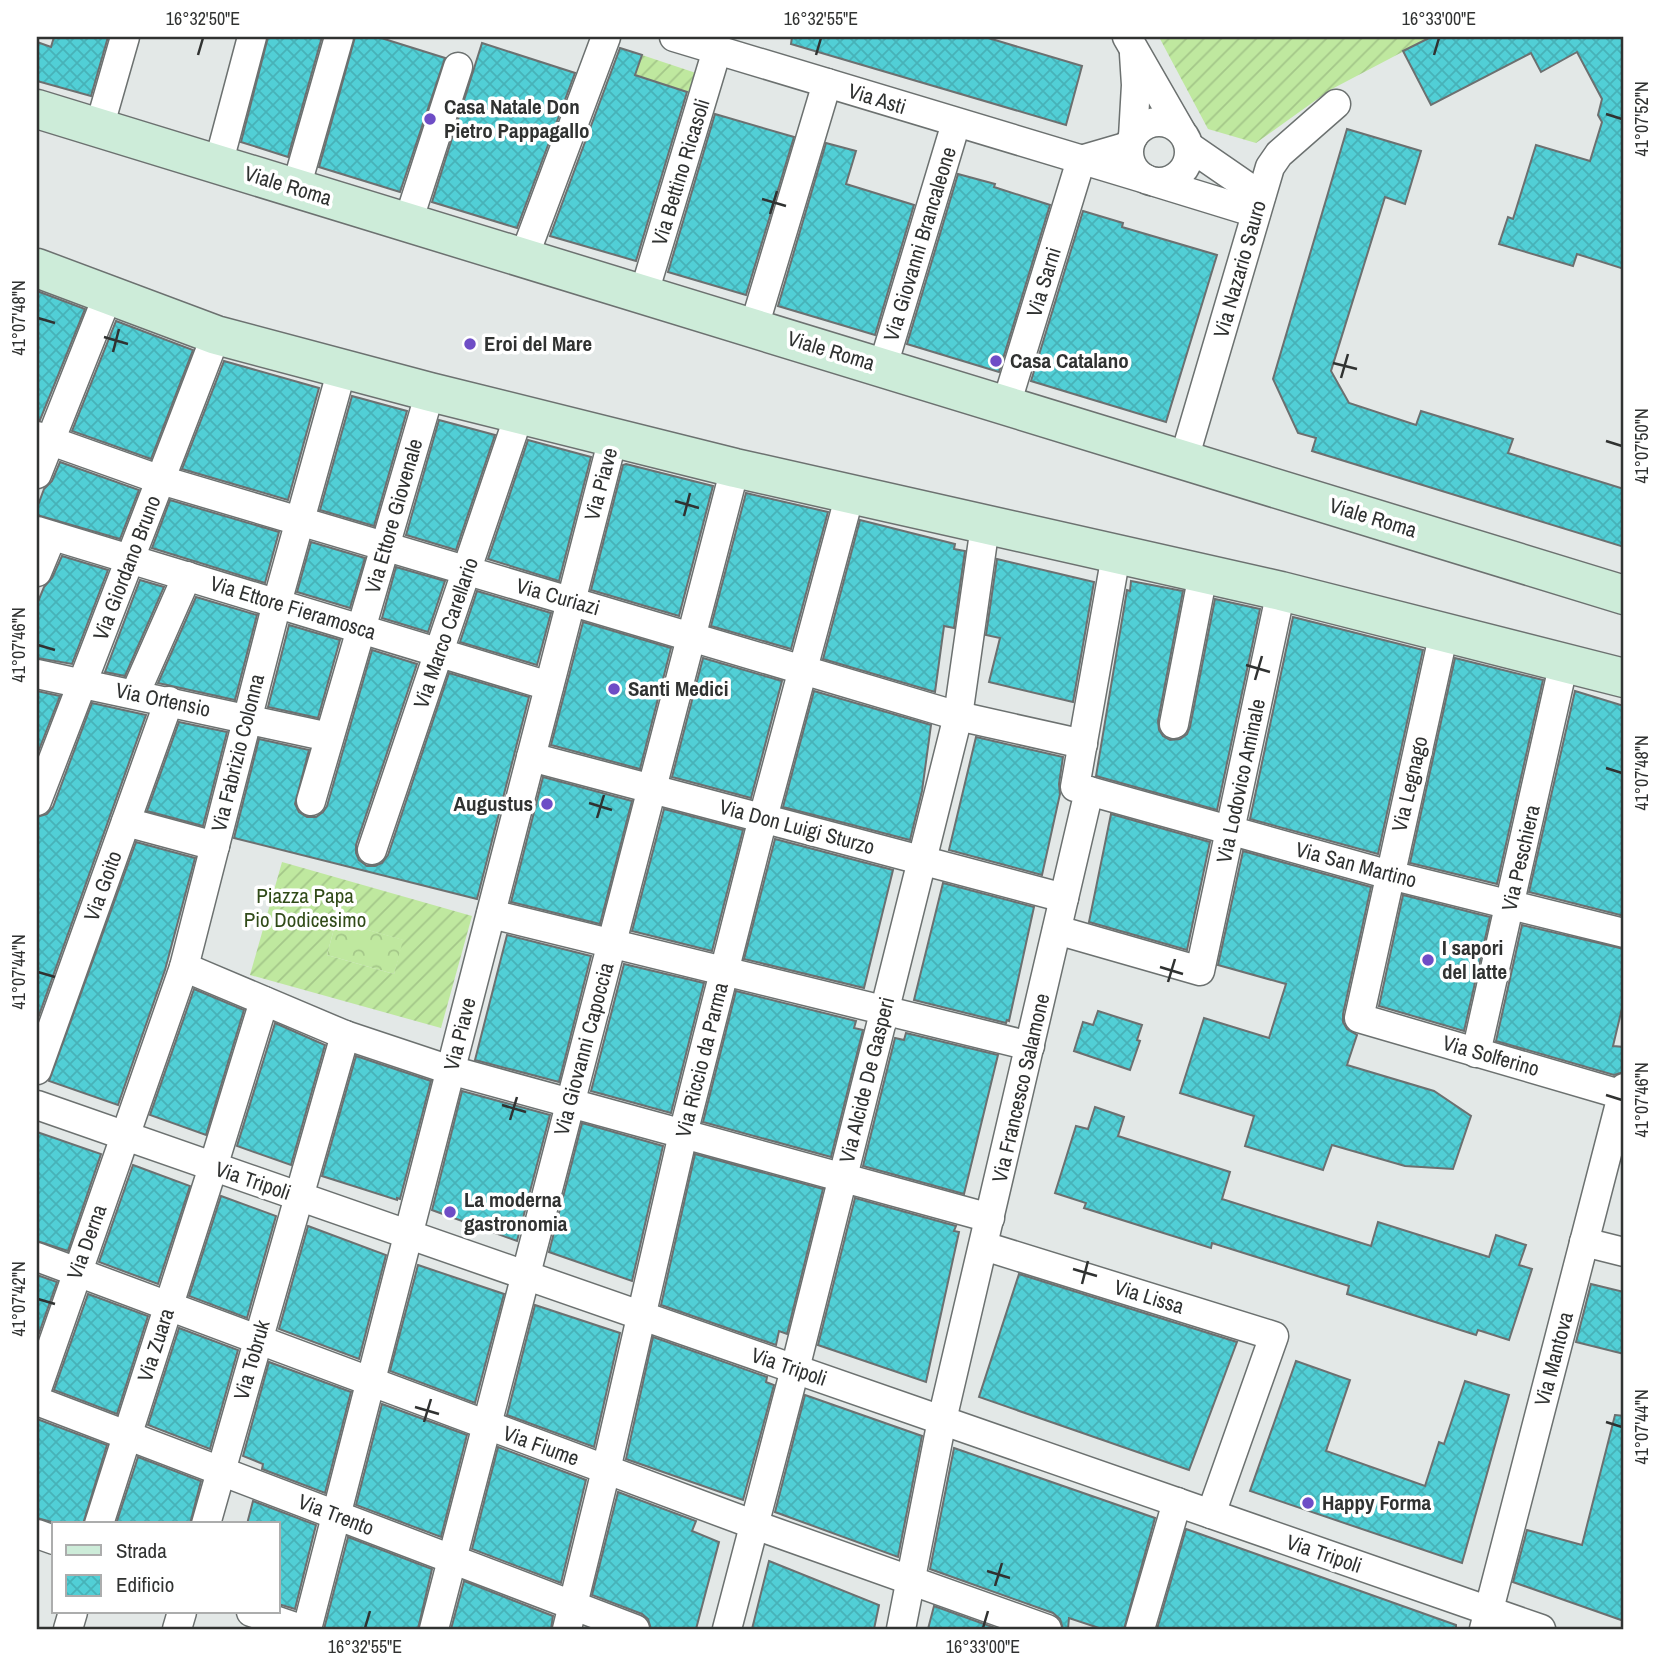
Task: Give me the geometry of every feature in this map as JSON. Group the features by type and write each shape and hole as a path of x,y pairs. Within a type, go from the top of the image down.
{"street":[{"path":"100,128 125,37"},
{"path":"218,165 252,37"},
{"path":"296,188 339,37"},
{"path":"524,257 606,37"},
{"name":"Via Asti","path":"674,37 1151,181 1259,205"},
{"path":"1130,42 1185,139 1190,157 1181,174 1174,179 1151,181 1132,166 1131,142 1136,85 1130,42"},
{"name":"Via Bettino Ricasoli","path":"644,293 717,50"},
{"path":"408,222 457,67"},
{"path":"754,327 827,83"},
{"name":"Via Nazario Sauro","path":"1184,459 1270,167 1279,154 1336,104"},
{"name":"Viale Roma","path":"37,109 1624,595"},
{"path":"1081,160 1131,142 1139,130 1155,122 1173,125 1259,205"},
{"name":"Via Giovanni Brancaleone","path":"883,366 956,123"},
{"name":"Via Sarni","path":"1006,405 1081,160"},
{"path":"37,268 216,335 519,415 985,526 1281,591 1624,678"},
{"path":"37,474 43,438 108,295"},
{"name":"Via Giordano Bruno","path":"37,801 216,335"},
{"name":"Via Fabrizio Colonna","path":"126,1136 184,967 276,603 342,369"},
{"name":"Via Ettore Giovenale","path":"312,801 430,392"},
{"name":"Via Marco Carellario","path":"372,850 519,415"},
{"name":"Via Curiazi","path":"43,438 161,480 958,716 1083,744"},
{"name":"Via Piave","path":"307,1629 613,438"},
{"name":"Via Giovanni Capoccia","path":"434,1629 735,468"},
{"name":"Via Riccio da Parma","path":"569,1617 606,1470 683,1134 850,494"},
{"name":"Via Alcide De Gasperi","path":"727,1629 795,1369 958,716 985,526"},
{"path":"37,572 44,534"},
{"name":"Via Ettore Fieramosca","path":"44,534 549,686"},
{"path":"1089,791 1075,787 1116,555"},
{"path":"1174,724 1203,574"},
{"path":"135,694 187,576"},
{"name":"Via Lodovico Aminale","path":"1057,930 1200,971 1281,591"},
{"name":"Via Legnago","path":"1359,1018 1444,632"},
{"name":"Via Peschiera","path":"1476,1052 1564,662"},
{"name":"Via Ortensio","path":"37,674 329,737"},
{"name":"Via Goito","path":"37,1070 169,701"},
{"name":"Via Don Luigi Sturzo","path":"531,757 1063,898"},
{"name":"Via San Martino","path":"1089,791 1390,875 1624,933"},
{"name":"Via Francesco Salamone","path":"901,1629 942,1420 1089,791"},
{"path":"126,822 215,846"},
{"path":"491,914 1030,1046"},
{"path":"184,967 345,1035 450,1070 990,1218"},
{"name":"Via Zuara","path":"100,1522 264,1001"},
{"name":"Via Solferino","path":"1359,1018 1623,1091"},
{"name":"Via Tobruk","path":"207,1522 345,1035"},
{"name":"Via Mantova","path":"1487,1620 1623,1091"},
{"name":"Via Tripoli","path":"37,1105 1211,1514 1487,1620 1541,1629"},
{"name":"Via Derna","path":"37,1389 126,1136"},
{"path":"1584,1242 1624,1252"},
{"name":"Via Lissa","path":"984,1246 1274,1336 1211,1514"},
{"name":"Via Fiume","path":"37,1257 911,1583 1047,1629"},
{"name":"Via Trento","path":"37,1401 451,1559 569,1617 635,1629"},
{"path":"1140,1629 1177,1502"},
{"path":"257,1614 301,1629"}],"green space":[{"path":"1159,37 1429,38 1330,90 1256,143 1208,129"},
{"path":"642,55 699,74 692,93 635,75"},
{"name":"Piazza Papa Pio Dodicesimo","path":"282,862 472,916 441,1028 250,975","holes":["336,921 403,940 394,974 327,955"]},
{"path":"336,921 404,940 394,974 327,955"}],"building":[{"path":"54,37 108,37 91,96 37,81 37,42 51,47"},
{"path":"268,37 322,37 288,157 241,142"},
{"path":"355,37 378,37 445,58 400,192 319,167"},
{"path":"792,37 985,37 1082,66 1066,125 791,44"},
{"path":"1431,37 1624,37 1624,269 1577,254 1573,266 1499,244 1508,217 1513,219 1536,145 1590,161 1602,122 1598,115 1602,99 1577,52 1541,72 1531,53 1431,105 1403,51"},
{"path":"482,43 575,73 517,228 432,202"},
{"path":"620,48 642,55 635,75 687,92 636,261 550,236"},
{"path":"715,114 794,137 746,295 668,272"},
{"path":"1347,129 1421,151 1405,204 1385,197 1331,371 1349,403 1416,425 1421,411 1513,439 1508,453 1624,489 1624,547 1312,451 1316,438 1298,433 1273,379"},
{"path":"826,143 856,151 846,184 914,205 875,335 778,306"},
{"path":"958,174 995,184 994,187 1050,205 999,372 907,344"},
{"path":"1083,211 1123,223 1122,227 1217,255 1166,422 1031,381"},
{"path":"37,291 85,309 40,420 37,420"},
{"path":"116,321 193,350 151,459 72,431"},
{"path":"224,361 319,388 288,500 182,469"},
{"path":"352,396 407,411 374,526 320,510"},
{"path":"439,420 495,435 456,550 406,535"},
{"path":"528,440 591,457 559,581 488,559"},
{"path":"60,462 139,490 120,539 37,515 44,489 52,481"},
{"path":"623,465 713,486 679,616 591,590"},
{"path":"746,493 828,512 791,649 711,626"},
{"path":"170,500 279,532 265,583 152,548"},
{"path":"860,520 955,544 954,549 965,551 954,628 944,626 935,692 823,659"},
{"path":"311,542 365,558 350,608 297,592"},
{"path":"62,556 108,570 72,664 37,658 37,604"},
{"path":"997,559 1094,582 1073,702 989,682 1000,638 986,635"},
{"path":"396,567 445,581 428,632 382,618"},
{"path":"140,580 164,587 125,676 105,672"},
{"path":"1131,581 1183,591 1158,721 1159,730 1170,740 1180,739 1187,734 1190,727 1215,599 1260,609 1217,810 1096,776 1127,590 1130,591"},
{"path":"477,591 551,613 537,665 460,642"},
{"path":"196,597 257,615 235,700 158,683"},
{"path":"1293,617 1423,650 1378,854 1250,819"},
{"name":"Santi Medici","path":"583,622 671,648 640,769 551,745"},
{"path":"289,625 340,640 318,718 268,707"},
{"path":"372,650 417,664 356,845 359,860 367,866 382,863 388,855 449,673 529,697 477,899 234,838 259,739 309,750 295,804 299,812 307,817 316,817 323,812"},
{"path":"703,658 782,681 751,798 672,777"},
{"path":"1455,658 1543,680 1497,884 1410,863"},
{"path":"37,691 60,696 37,755"},
{"path":"814,691 931,725 922,791 910,840 783,807"},
{"path":"1575,691 1624,706 1624,916 1529,892"},
{"path":"92,703 146,715 37,1021 37,817 47,814 53,807"},
{"path":"179,722 227,732 203,826 147,811"},
{"path":"976,737 1063,757 1060,794 1042,875 949,850"},
{"path":"543,777 632,801 600,924 511,902"},
{"path":"664,809 743,830 712,951 632,931"},
{"path":"1111,814 1210,842 1187,950 1089,922"},
{"path":"775,839 893,870 864,988 744,959"},
{"path":"136,842 195,858 165,970 118,1105 49,1081"},
{"path":"1243,851 1371,887 1343,1014 1347,1029 1357,1035 1347,1065 1434,1091 1471,1116 1453,1169 1405,1166 1332,1145 1323,1170 1245,1146 1254,1116 1180,1093 1204,1018 1269,1038 1286,984 1218,965"},
{"path":"943,883 1034,907 1009,1021 1006,1023 914,1000"},
{"path":"1403,895 1490,917 1464,1031 1379,1006"},
{"path":"1522,925 1624,949 1624,1000 1613,1046 1624,1047 1624,1072 1614,1075 1496,1041"},
{"path":"507,935 591,956 559,1082 475,1060"},
{"path":"624,964 704,983 671,1113 591,1091"},
{"path":"194,989 244,1010 206,1135 150,1115"},
{"path":"736,991 856,1021 854,1028 863,1030 831,1157 703,1122"},
{"path":"1098,1011 1142,1025 1137,1040 1140,1041 1130,1070 1074,1051 1083,1022 1093,1025"},
{"path":"275,1023 325,1045 291,1165 237,1146"},
{"path":"906,1033 998,1055 964,1194 863,1166 895,1038 904,1040"},
{"path":"356,1056 431,1081 400,1199 397,1200 322,1176"},
{"path":"462,1091 550,1115 517,1241 432,1210"},
{"path":"1095,1107 1124,1117 1118,1136 1230,1172 1222,1199 1371,1246 1378,1222 1489,1257 1496,1235 1526,1245 1519,1265 1532,1269 1509,1340 1478,1330 1476,1335 1347,1294 1349,1286 1212,1243 1211,1248 1084,1208 1086,1203 1055,1193 1076,1126 1088,1129"},
{"path":"582,1123 663,1146 632,1281 549,1252"},
{"path":"37,1132 101,1154 68,1251 37,1241"},
{"path":"695,1154 823,1189 787,1334 779,1331 776,1345 661,1305"},
{"path":"133,1165 190,1186 158,1284 99,1262"},
{"path":"221,1196 276,1216 247,1318 189,1296"},
{"path":"855,1198 956,1226 954,1231 959,1232 926,1382 818,1345"},
{"path":"308,1226 386,1255 359,1359 279,1329"},
{"path":"418,1265 504,1294 475,1403 390,1371"},
{"path":"1019,1274 1237,1342 1189,1470 979,1397"},
{"path":"37,1275 57,1282 37,1339"},
{"path":"1591,1284 1624,1292 1624,1354 1576,1342"},
{"path":"88,1294 148,1316 117,1414 54,1390"},
{"path":"535,1305 620,1333 594,1447 507,1415"},
{"path":"179,1328 238,1350 210,1449 148,1425"},
{"path":"653,1337 767,1377 766,1382 774,1385 743,1500 626,1459"},
{"path":"1296,1361 1350,1380 1326,1451 1425,1486 1439,1442 1444,1444 1465,1381 1509,1395 1462,1563 1250,1491"},
{"path":"269,1362 351,1392 325,1493 262,1469 263,1464 243,1456"},
{"path":"805,1395 922,1436 898,1557 775,1512"},
{"path":"382,1404 467,1435 441,1537 356,1505"},
{"path":"1615,1415 1624,1416 1624,1621 1513,1582 1527,1530 1582,1545"},
{"path":"37,1419 107,1445 84,1522 52,1522 37,1518"},
{"path":"498,1447 586,1480 561,1583 472,1549"},
{"path":"954,1448 1155,1518 1124,1629 1102,1629 1069,1618 1068,1629 1063,1629 1060,1619 1053,1613 930,1569"},
{"path":"138,1457 201,1481 191,1522 117,1522"},
{"path":"618,1492 696,1521 692,1531 719,1542 696,1629 651,1629 648,1619 642,1614 592,1595"},
{"path":"253,1501 316,1525 295,1609 280,1605 280,1522 248,1522"},
{"path":"1186,1529 1456,1625 1456,1629 1157,1629"},
{"path":"348,1537 432,1569 418,1629 324,1629"},
{"path":"769,1561 879,1605 874,1629 752,1629"},
{"path":"464,1581 553,1616 551,1629 451,1629"},
{"path":"934,1606 998,1629 928,1629"}],"place":[{"name":"Casa Natale Don Pietro Pappagallo","path":"430,119"},
{"name":"Eroi del Mare","path":"470,344"},
{"name":"Casa Catalano","path":"996,361"},
{"name":"Santi Medici","path":"614,689"},
{"name":"Augustus","path":"547,804"},
{"name":"I sapori del latte","path":"1428,960"},
{"name":"La moderna gastronomia","path":"450,1212"},
{"name":"Happy Forma","path":"1308,1503"}]}
